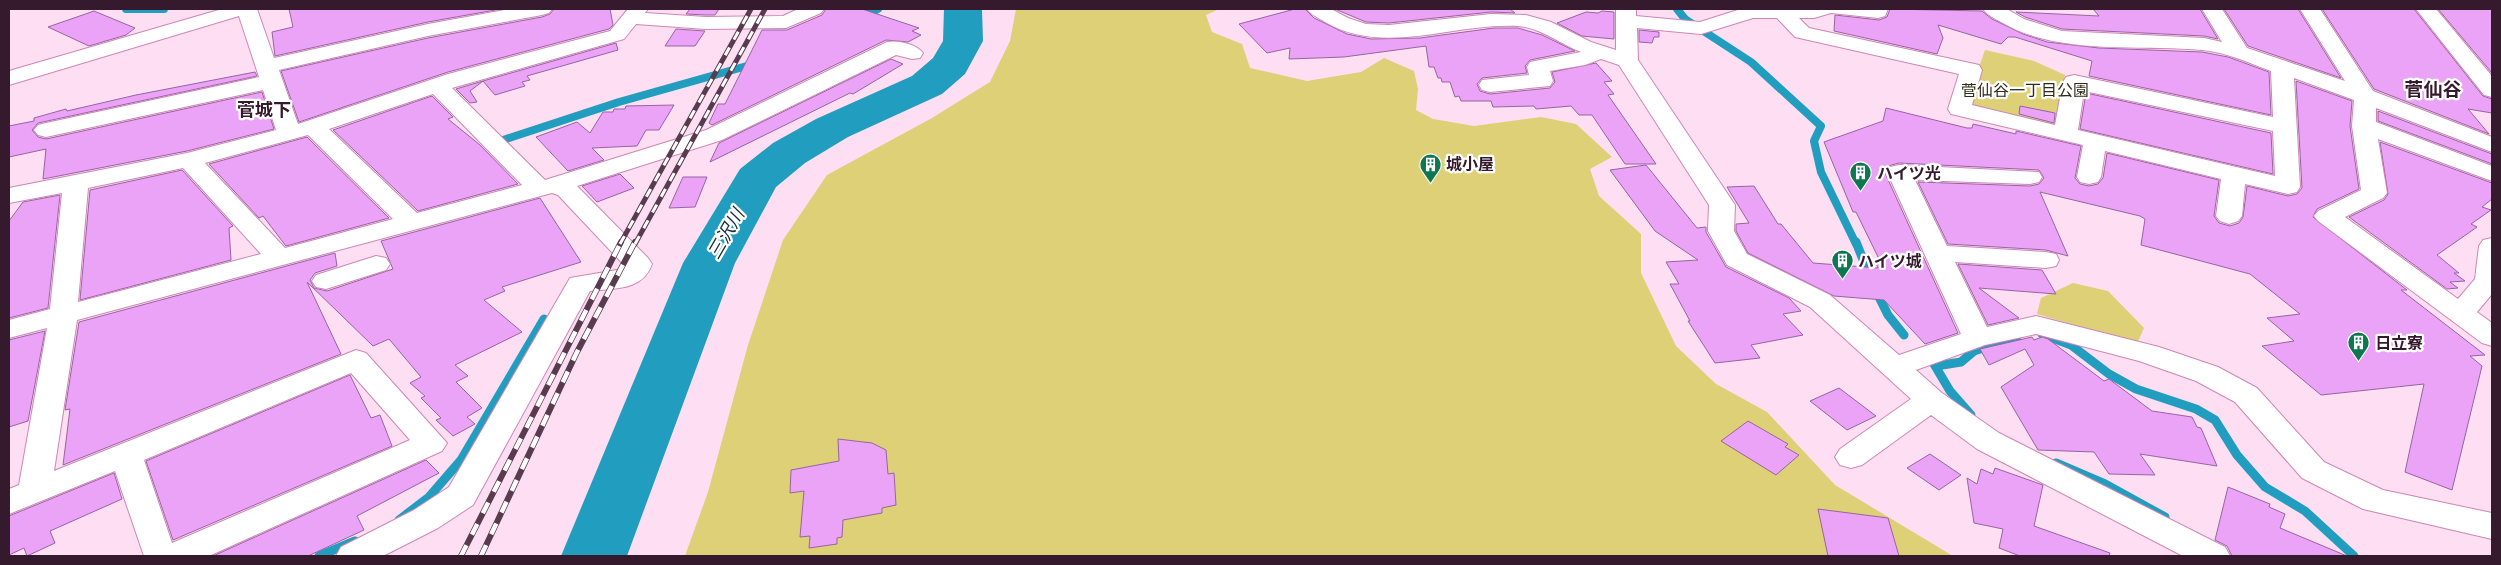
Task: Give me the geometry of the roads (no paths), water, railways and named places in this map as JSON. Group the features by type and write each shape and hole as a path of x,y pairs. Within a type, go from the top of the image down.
{"street":[{"path":"9,78 243,9"},
{"path":"247,9 289,134"},
{"path":"46,130 270,74 428,30 542,9"},
{"path":"12,198 189,160 313,127 542,54 617,35 635,13 706,24 786,22 814,9"},
{"path":"1318,9 1332,20 1369,32 1418,31 1462,21 1517,20 1538,23 1598,52 1627,60"},
{"path":"1824,9 1814,12 1783,13 1752,11 1701,28 1627,15 1627,60 1722,205 1721,231 1737,259 1820,302 1931,400 1988,441 2213,556"},
{"path":"1838,9 1878,12 1878,9"},
{"path":"1993,9 2017,23 2060,37 2204,44 2239,52 2364,96 2492,146"},
{"path":"2212,9 2239,52"},
{"path":"2310,9 2364,96 2364,126 2374,193 2327,216 2492,337"},
{"path":"2426,9 2492,90"},
{"path":"1783,13 1802,33 1971,70 1959,109 2288,187 2283,126 2282,66"},
{"path":"9,329 546,187 714,135 895,47 912,53"},
{"path":"1490,85 1542,82 1538,67 1585,59 1598,52"},
{"path":"2065,135 2074,82 2283,126"},
{"path":"354,556 426,519 461,496 580,284 627,278 635,273 638,264 567,190 546,187 437,86"},
{"path":"2364,126 2492,174"},
{"path":"313,127 411,222"},
{"path":"2089,177 2095,142"},
{"path":"189,160 280,258"},
{"path":"1978,338 1899,172 2030,177"},
{"path":"2229,216 2234,174"},
{"path":"22,497 62,316 76,183"},
{"path":"326,281 380,274 366,235"},
{"path":"2460,314 2489,280 2492,246"},
{"path":"1936,253 2046,260"},
{"path":"1895,367 1978,338 2036,325 2149,354 2207,374 2246,395 2313,470 2376,500 2492,526"},
{"path":"22,497 126,454 356,360 431,443 158,553 126,454"},
{"path":"1851,458 1931,400"}],"waterway":[{"path":"126,9 164,9"},
{"path":"862,17 878,9"},
{"name":"三沢川","path":"594,556 709,263 757,179 789,153 832,128 927,85 950,65 963,41 963,9"},
{"path":"1677,9 1685,19 1751,62 1821,126 1814,141 1821,172 1856,244"},
{"path":"503,140 619,102 754,64"},
{"path":"1856,242 1870,277"},
{"path":"1875,289 1888,315 1904,335"},
{"path":"399,520 429,497 461,460 544,319"},
{"path":"2042,334 2071,345 2109,374 2136,389 2196,409 2215,420 2237,455 2265,487 2305,511 2354,556"},
{"path":"1936,366 1961,362 1974,351 2017,337"},
{"path":"1934,364 1950,391 1971,415"},
{"path":"2056,463 2105,484 2165,517"},
{"path":"319,556 355,541"}],"railway":[{"path":"620,244 751,9"},
{"path":"635,244 765,9"},
{"path":"461,556 621,242"},
{"path":"481,556 577,352 635,242"}],"place":[{"name":"城小屋","path":"1430,183"},
{"name":"ハイツ光","path":"1861,192"},
{"name":"ハイツ城","path":"1842,280"},
{"name":"日立寮","path":"2359,362"}],"district":[{"name":"菅仙谷","path":"2433,89"},
{"name":"菅城下","path":"264,110"}],"park label":[{"name":"菅仙谷一丁目公園","path":"2025,90"}]}
